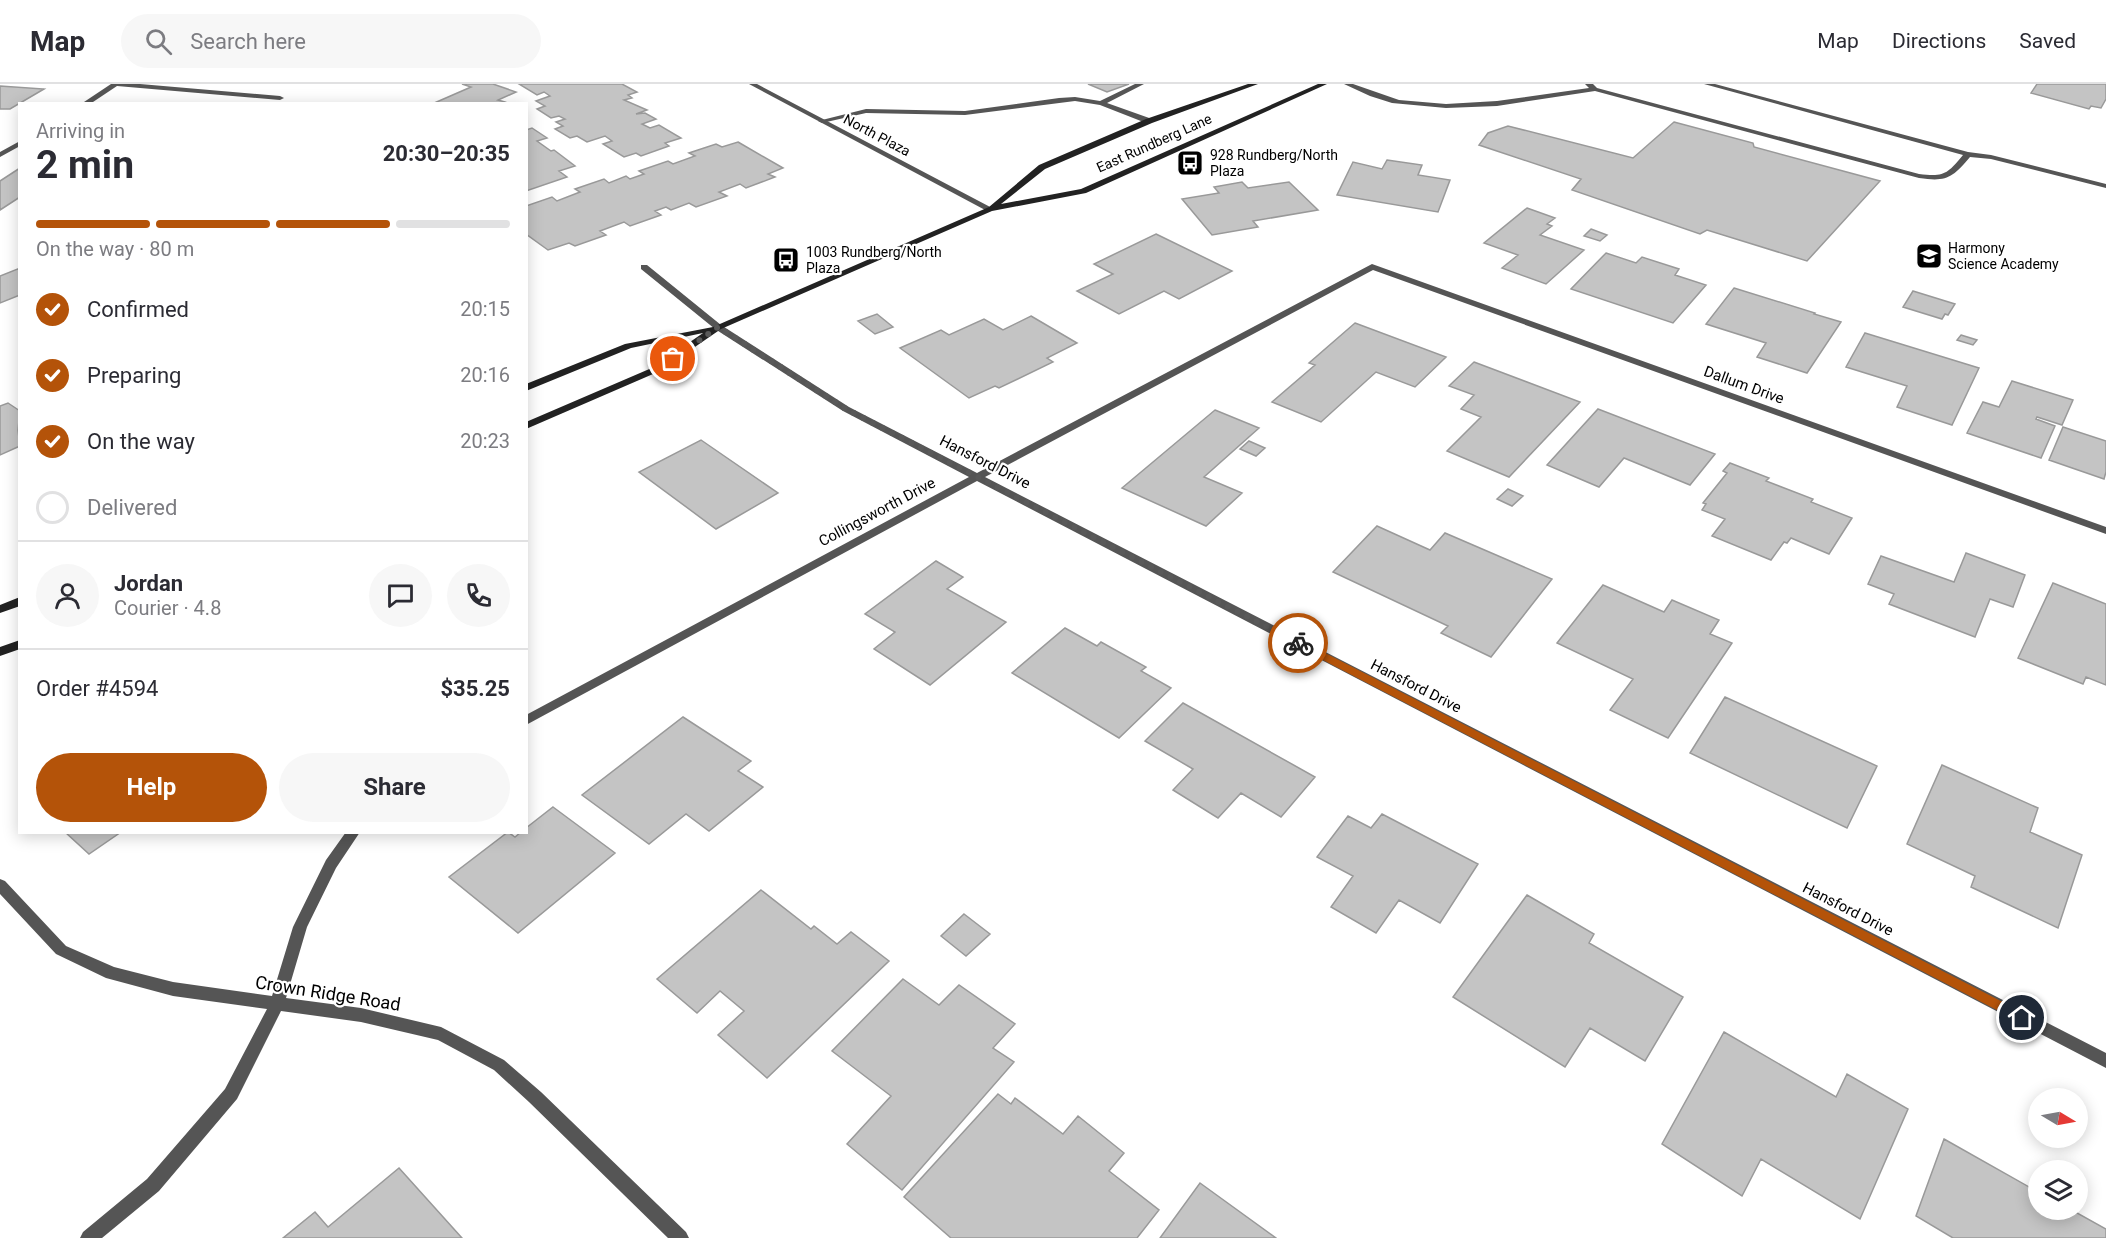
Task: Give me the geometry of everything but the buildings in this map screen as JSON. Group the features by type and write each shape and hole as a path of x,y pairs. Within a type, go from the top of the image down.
{"main road":[{"name":"East Rundberg Lane","path":"990,209 1042,167 1149,121 1255,84"},
{"name":"East Rundberg Lane","path":"528,425 657,369 718,327 990,209 1083,191 1324,84"},
{"name":"East Rundberg Lane","path":"528,387 628,346 718,327"},
{"path":"0,609 18,602"},
{"path":"0,652 18,645"}],"street":[{"path":"87,102 116,84 280,98"},
{"name":"North Plaza","path":"752,84 990,209"},
{"path":"1101,103 1141,84"},
{"path":"1347,84 1386,99 1433,105 1469,105 1591,87 1919,176 1942,179 1950,177 1968,154"},
{"path":"1707,84 1968,154 1992,157 2106,186"},
{"path":"822,121 883,110 936,114 965,113 1059,100 1101,103 1149,121"},
{"path":"0,154 18,144"},
{"name":"Hansford Drive","path":"644,267 718,327 846,409 2106,1061"},
{"name":"Collingsworth Drive","path":"528,720 1372,267"},
{"name":"Dallum Drive","path":"1372,267 2106,531"},
{"path":"89,1238 153,1185 231,1094 277,1004 300,927 331,864 353,834"},
{"name":"Crown Ridge Road","path":"0,885 61,950 111,974 173,988 362,1015 441,1034 499,1065 680,1238"}],"way so far":[{"path":"673,359 718,327 846,409 1298,643"}],"place":[{"name":"928 Rundberg/North Plaza","path":"1190,163"},
{"name":"Harmony Science Academy","path":"1929,256"},
{"name":"1003 Rundberg/North Plaza","path":"786,260"}],"route":[{"path":"1298,643 2022,1018"}]}
